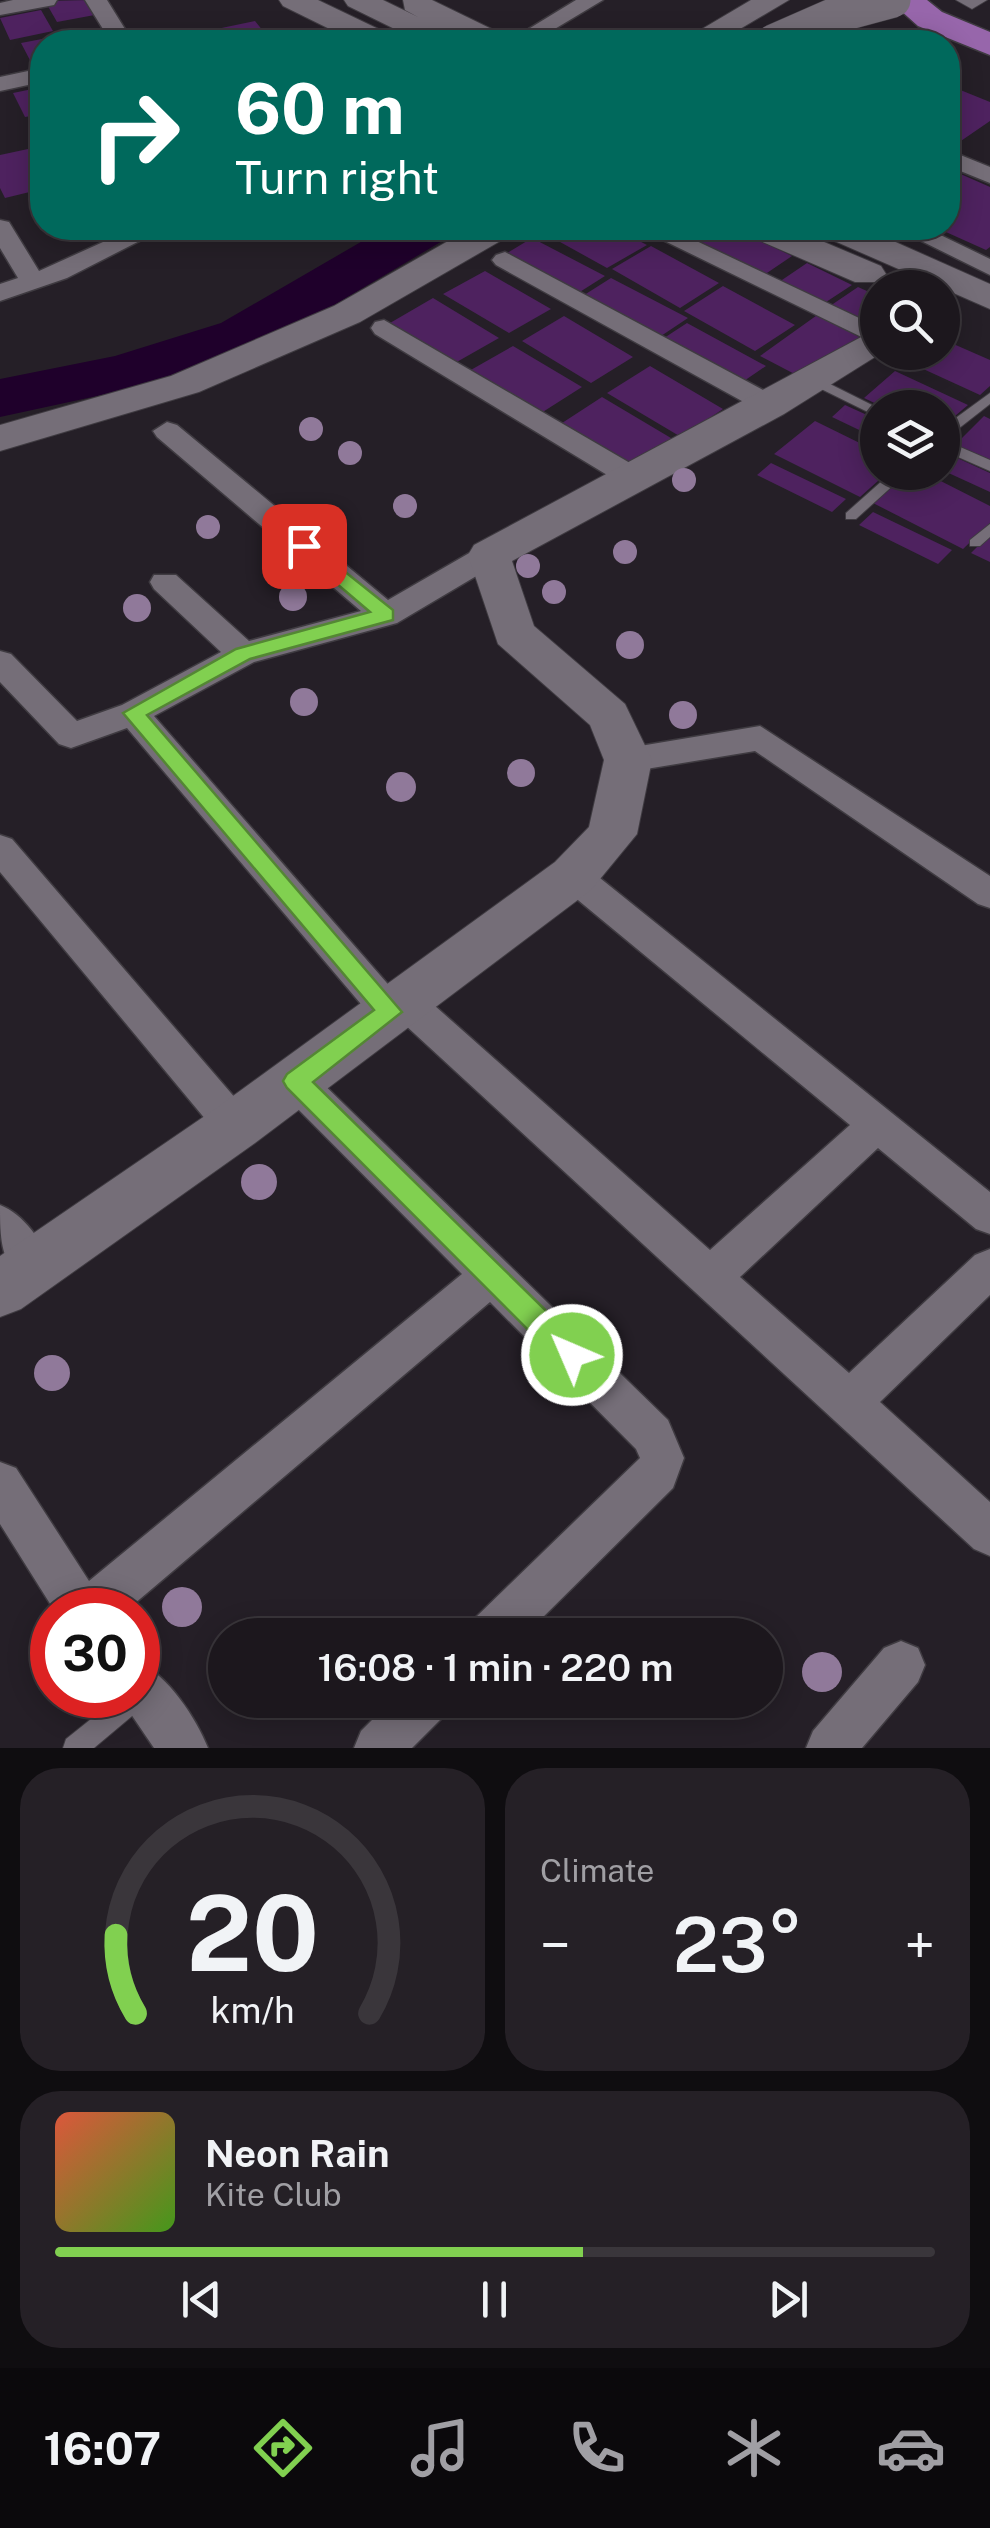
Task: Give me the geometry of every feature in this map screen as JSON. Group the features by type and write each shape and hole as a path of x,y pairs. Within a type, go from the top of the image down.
{"main road":[{"path":"876,0 898,20 917,30"},
{"path":"906,0 930,19 955,30"},
{"path":"936,0 990,24"},
{"path":"971,0 990,8"},
{"path":"960,32 990,45"},
{"path":"960,51 990,64"}],"street":[{"path":"0,9 46,0"},
{"path":"96,0 115,30"},
{"path":"294,0 355,30"},
{"path":"358,0 420,30"},
{"path":"408,0 469,30"},
{"path":"539,30 592,0"},
{"path":"718,30 774,0"},
{"path":"762,30 817,8 893,0"},
{"path":"789,30 817,8"},
{"path":"817,8 830,28 826,30"},
{"path":"0,84 30,78"},
{"path":"960,162 990,176"},
{"path":"0,227 34,282"},
{"path":"0,293 127,240"},
{"path":"0,415 158,376 311,310 428,240"},
{"path":"675,240 860,329"},
{"path":"790,240 860,271"},
{"path":"864,240 970,285"},
{"path":"897,240 970,285"},
{"path":"920,240 970,285 990,324"},
{"path":"0,438 186,384 501,244 770,406"},
{"path":"384,328 632,477"},
{"path":"0,662 71,736 133,713 244,654 386,615 632,477 770,406 860,350"},
{"path":"168,430 386,615"},
{"path":"11,1259 235,1126 573,876 612,834 628,760 609,716 514,633 489,556"},
{"path":"164,582 244,654"},
{"path":"133,713 397,1006 849,1402 990,1532"},
{"path":"628,760 760,738 990,894"},
{"path":"0,848 235,1126"},
{"path":"573,876 990,1216"},
{"path":"296,1081 652,1435 662,1458 657,1473 509,1618"},
{"path":"709,1278 878,1124"},
{"path":"849,1402 990,1268"},
{"path":"118,1588 491,1276"},
{"path":"0,1484 67,1588"},
{"path":"830,1748 900,1665"},
{"path":"160,1716 184,1748"},
{"path":"378,1748 408,1718"}],"lane":[{"path":"814,380 860,403"},
{"path":"960,421 990,397"},
{"path":"960,452 990,466"},
{"path":"851,516 881,490"},
{"path":"975,543 990,529"},
{"path":"75,1748 108,1718"}],"building":[{"path":"91,0 100,14 57,22 45,1"},
{"path":"41,10 52,30 30,30 30,36 10,40 0,18"},
{"path":"255,21 262,30 212,30"},
{"path":"30,41 30,60 21,43"},
{"path":"30,89 30,116 25,117 13,93"},
{"path":"960,90 990,102 990,121 960,142"},
{"path":"30,149 30,192 5,198 0,188 0,155"},
{"path":"960,174 990,187 990,247 986,250 960,238"},
{"path":"529,240 536,240 605,276 575,295 502,256"},
{"path":"556,240 637,240 647,245 607,268"},
{"path":"694,240 759,240 792,256 764,275"},
{"path":"651,246 719,283 680,308 612,269"},
{"path":"807,263 852,285 823,304 779,282"},
{"path":"485,271 551,309 509,333 443,294"},
{"path":"611,278 688,318 658,338 581,297"},
{"path":"723,286 795,325 755,351 684,311"},
{"path":"858,287 860,288 860,321 830,306"},
{"path":"433,298 499,338 455,363 390,323"},
{"path":"820,313 860,333 860,340 806,380 760,356"},
{"path":"564,316 633,357 591,383 522,341"},
{"path":"687,323 766,366 741,383 661,340"},
{"path":"513,346 582,387 538,415 469,371"},
{"path":"960,347 990,360 990,386 980,395 925,370 960,370"},
{"path":"650,366 723,409 681,437 607,393"},
{"path":"895,371 936,390 873,390"},
{"path":"602,397 676,441 632,470 559,425"},
{"path":"845,405 860,412 860,430 832,417"},
{"path":"984,416 990,419 990,460 960,447 960,440"},
{"path":"815,421 860,443 860,490 868,490 860,497 774,454"},
{"path":"960,459 990,473 990,492 960,478"},
{"path":"771,463 846,499 832,512 757,475"},
{"path":"888,490 958,490 990,506 990,523 963,549 873,503"},
{"path":"873,512 952,550 938,564 859,525"},
{"path":"990,534 990,562 971,553"}],"waterway":[{"path":"0,398 127,372 242,335 404,240"}],"route":[{"path":"304,546 386,615 244,654 133,713 390,1012 296,1081 572,1355"}]}
